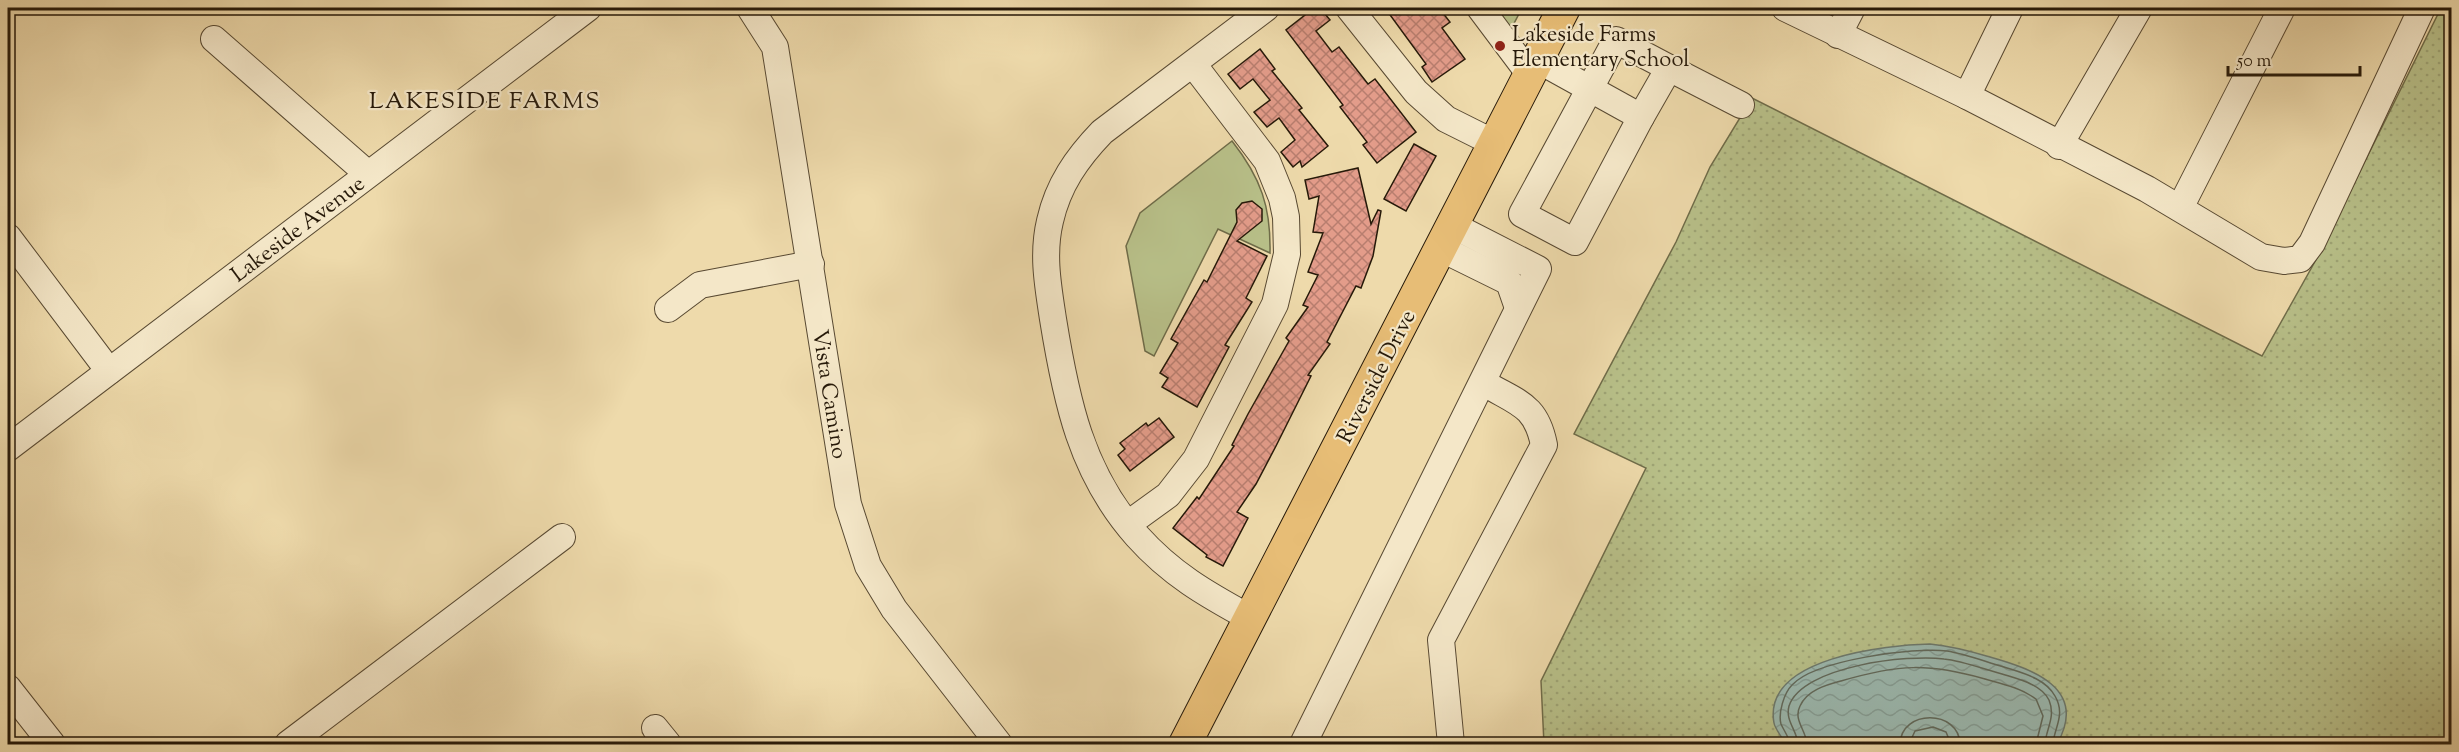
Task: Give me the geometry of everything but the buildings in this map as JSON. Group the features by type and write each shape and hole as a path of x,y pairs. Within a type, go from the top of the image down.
{"main road":[{"name":"Riverside Drive","path":"1185,744 1564,8"}],"street":[{"name":"Lakeside Avenue","path":"8,448 588,8"},
{"name":"Vista Camino","path":"750,8 775,48 812,264 849,504 860,546 894,609 999,744"},
{"path":"1250,618 1179,577 1156,556 1128,524 1093,468 1069,409 1045,268 1046,241 1055,203 1063,183 1087,147 1102,132 1266,8"},
{"path":"1349,8 1416,92 1446,119 1494,143"},
{"path":"1480,8 1534,68 1590,88 1641,117"},
{"path":"1785,8 1966,96 2059,146 2147,189 2261,257 2284,261 2300,259 2312,243 2422,8"},
{"path":"1838,35 1852,8"},
{"path":"1966,96 2010,8"},
{"path":"2059,146 2139,8"},
{"path":"2180,208 2282,8"},
{"path":"214,39 368,174"},
{"path":"1669,68 1575,243 1522,214 1616,40 1741,105"},
{"path":"1128,524 1168,495 1196,459 1275,304 1287,254 1286,217 1282,198 1267,161 1193,64"},
{"path":"8,237 109,371"},
{"path":"1303,744 1484,383 1538,269 1498,247 1446,237"},
{"path":"1446,237 1486,271 1509,282 1518,308"},
{"path":"1486,271 1498,247"},
{"path":"668,309 700,285 812,264"},
{"path":"1451,744 1441,640 1544,445 1540,427 1533,412 1484,383"},
{"path":"288,744 562,537"},
{"path":"8,688 41,741"}],"green space":[{"path":"1493,8 1522,8 1510,31"},
{"path":"2441,8 2451,8 2451,744 1544,744 1541,681 1646,468 1574,434 1676,242 1710,167 1752,98 2262,356 2317,258"},
{"path":"1232,141 1250,168 1262,194 1269,221 1270,253 1218,229 1154,356 1145,351 1126,246 1140,213"}],"water":[{"path":"1930,644 1960,649 2006,662 2038,675 2051,684 2061,695 2066,708 2065,725 2057,744 1943,744 1933,740 1909,744 1785,743 1774,723 1776,701 1787,683 1807,669 1859,652 1886,647"}],"place":[{"name":"Lakeside Farms Elementary School","path":"1500,46"}],"district":[{"name":"LAKESIDE FARMS","path":"485,100"}]}
